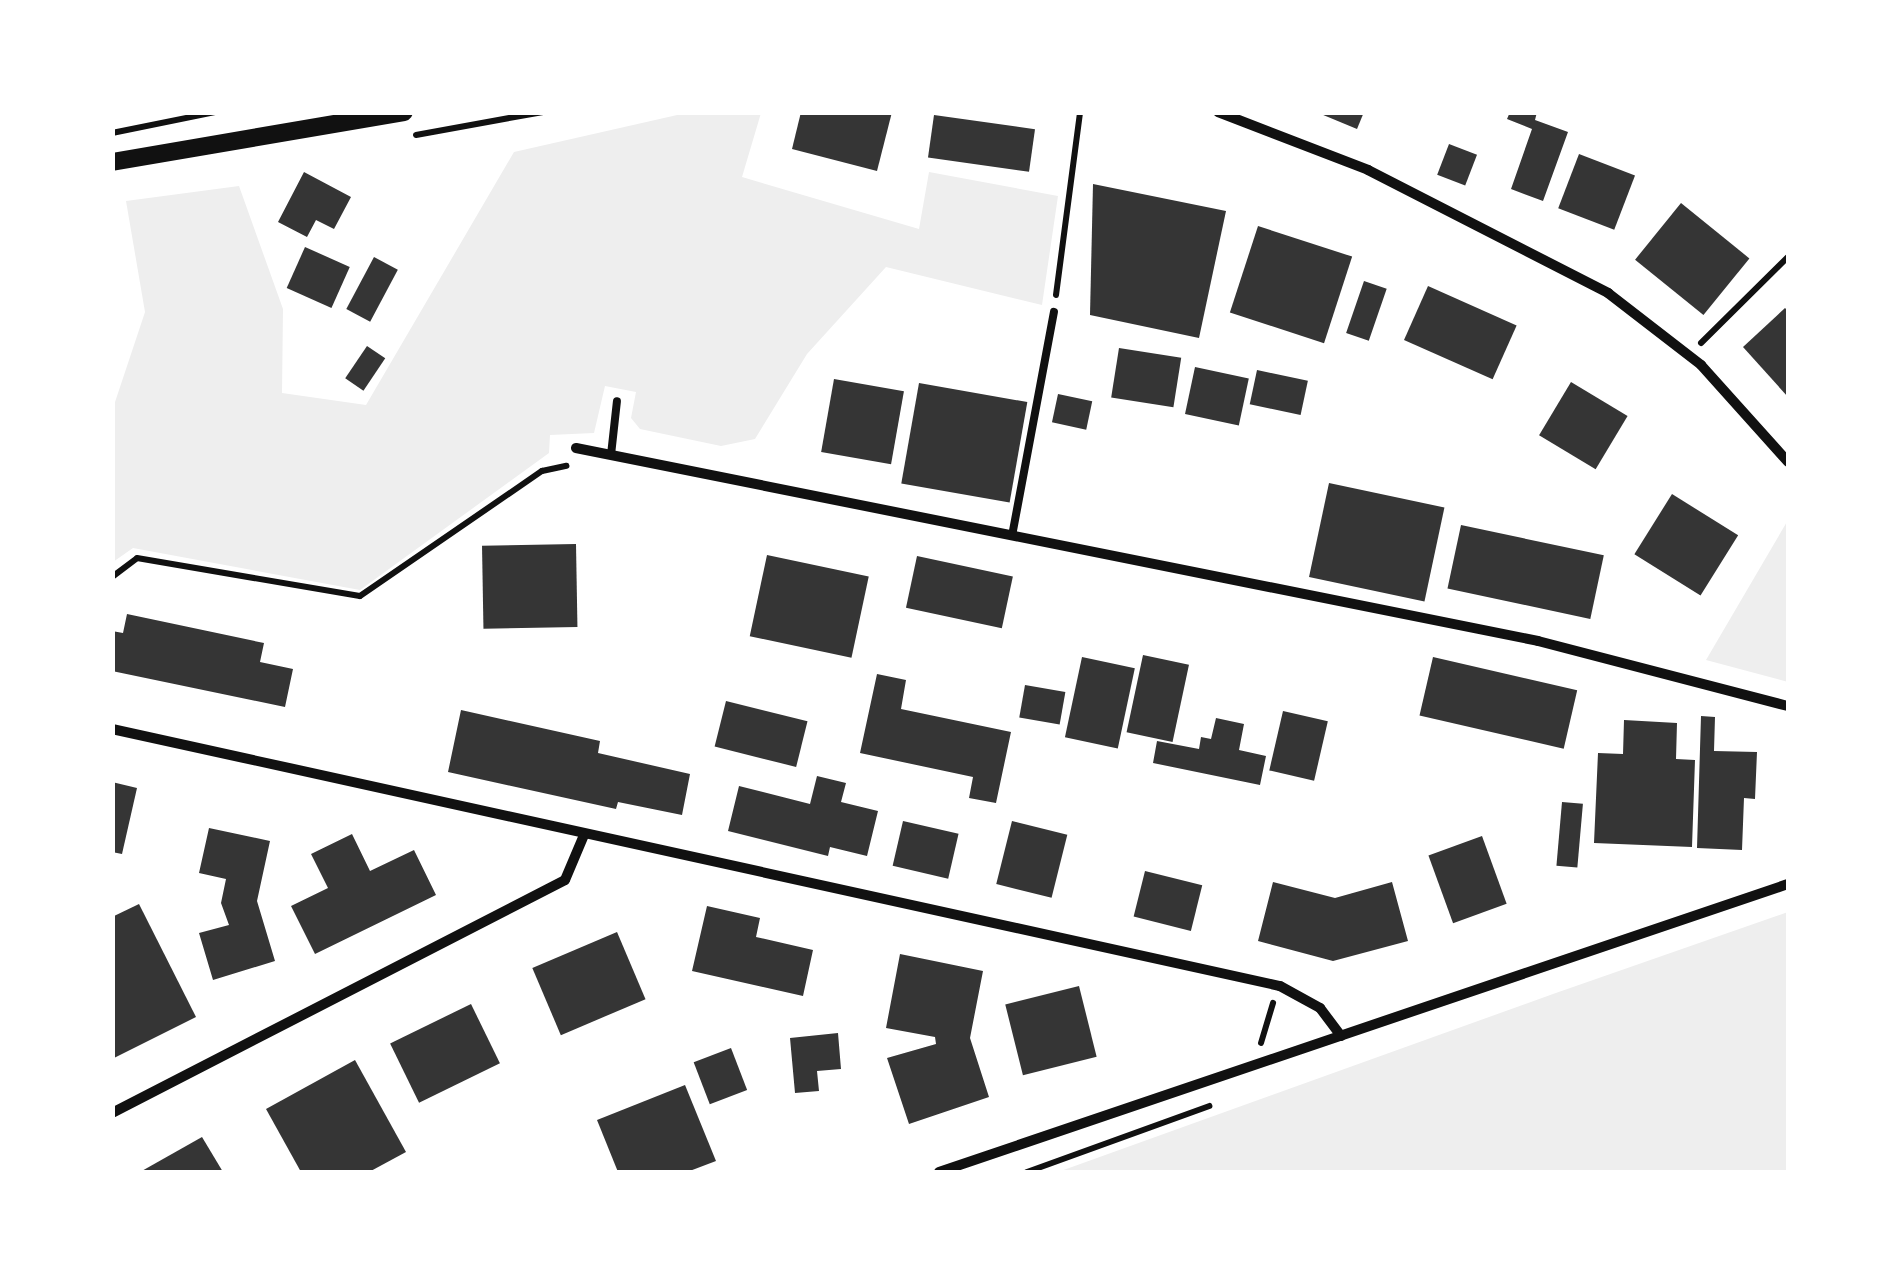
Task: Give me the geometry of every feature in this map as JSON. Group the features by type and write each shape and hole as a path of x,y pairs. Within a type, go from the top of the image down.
{"street":[{"path":"112,162 404,112"},
{"path":"1218,112 1368,170 1525,247 1631,308 1689,354 1788,462"},
{"path":"576,448 1538,641 1788,706"},
{"path":"112,729 1280,986 1320,1008 1341,1036"},
{"path":"112,1113 565,880 584,835"},
{"path":"939,1172 1788,884"}],"lane":[{"path":"1012,536 1054,312"},
{"path":"611,456 617,401"}],"path":[{"path":"112,133 215,112"},
{"path":"1054,312 1080,112"},
{"path":"1689,354 1788,258"},
{"path":"112,577 137,558 360,596 542,472"}],"shaded area":[{"path":"686,113 761,113 742,177 919,229 929,172 1058,196 1042,305 886,267 807,354 755,439 721,446 640,429 631,418 636,392 605,386 594,433 550,435 549,453 360,590 133,548 113,562 113,408 145,312 126,201 239,186 283,309 282,393 366,405 514,152"},
{"path":"1788,520 1788,682 1706,660"},
{"path":"1788,912 1788,1172 1058,1172 1553,994"}],"building":[{"path":"801,112 892,112 877,171 792,149"},
{"path":"1316,112 1364,112 1357,129"},
{"path":"1510,112 1537,112 1535,120 1568,132 1543,201 1511,189 1532,129 1507,119"},
{"path":"934,115 1035,129 1029,172 928,158"},
{"path":"1449,144 1477,155 1465,186 1437,175"},
{"path":"1579,154 1635,176 1614,230 1558,208"},
{"path":"304,172 351,197 334,229 316,220 307,237 278,222"},
{"path":"1093,184 1226,211 1199,338 1090,315"},
{"path":"1681,203 1749,258 1703,315 1635,260"},
{"path":"1258,226 1352,257 1324,343 1230,313"},
{"path":"305,247 350,267 331,308 287,288"},
{"path":"374,257 398,270 370,322 346,309"},
{"path":"1364,281 1387,289 1369,341 1346,333"},
{"path":"1428,286 1517,325 1493,379 1404,340"},
{"path":"1785,308 1788,311 1788,397 1743,347"},
{"path":"367,346 385,358 363,391 345,378"},
{"path":"1119,348 1181,358 1173,407 1111,397"},
{"path":"1195,367 1249,378 1239,425 1185,414"},
{"path":"1257,370 1308,381 1301,415 1250,404"},
{"path":"834,379 904,391 891,464 821,452"},
{"path":"1571,382 1628,416 1596,469 1539,435"},
{"path":"919,383 1027,402 1010,503 901,483"},
{"path":"1058,394 1092,401 1086,430 1052,422"},
{"path":"1329,483 1444,508 1424,601 1309,577"},
{"path":"1672,494 1738,535 1701,596 1634,554"},
{"path":"1461,525 1604,555 1590,619 1447,589"},
{"path":"576,544 577,627 483,629 482,546"},
{"path":"767,555 869,577 851,658 750,636"},
{"path":"917,556 1013,576 1002,628 906,608"},
{"path":"127,614 264,643 260,662 293,669 285,707 112,671 112,631 123,633"},
{"path":"1143,655 1189,665 1173,742 1127,732"},
{"path":"1082,657 1135,668 1118,748 1065,737"},
{"path":"1433,657 1577,690 1564,749 1420,715"},
{"path":"877,674 906,680 901,709 1011,732 996,803 969,798 973,777 860,753"},
{"path":"1025,685 1065,692 1060,725 1019,717"},
{"path":"726,701 808,721 796,767 715,747"},
{"path":"461,710 600,741 598,753 690,774 682,815 618,802 616,809 448,772"},
{"path":"1283,711 1328,721 1314,781 1269,770"},
{"path":"1701,716 1715,717 1714,751 1757,752 1755,799 1744,798 1742,850 1697,848"},
{"path":"1216,718 1244,724 1239,750 1266,756 1260,785 1153,763 1157,741 1199,749 1201,737 1211,739"},
{"path":"1624,720 1677,723 1676,759 1695,760 1692,847 1594,843 1598,753 1623,754"},
{"path":"817,776 846,783 841,802 878,811 867,856 830,847 828,856 728,831 739,786 810,804"},
{"path":"112,782 137,788 122,854 112,852"},
{"path":"1562,802 1583,804 1577,868 1556,866"},
{"path":"903,821 959,834 948,879 893,866"},
{"path":"1012,821 1067,835 1052,898 996,884"},
{"path":"209,828 270,841 257,901 275,961 213,980 199,933 229,925 221,903 226,879 199,873"},
{"path":"352,834 370,871 414,850 436,895 315,954 291,906 328,888 311,854"},
{"path":"1482,836 1507,904 1453,923 1428,855"},
{"path":"1145,871 1202,885 1191,931 1134,917"},
{"path":"1273,882 1335,898 1392,882 1408,941 1333,961 1258,941"},
{"path":"139,904 196,1017 112,1059 112,917"},
{"path":"707,906 760,918 756,937 813,950 803,996 692,971"},
{"path":"617,932 646,999 561,1035 532,968"},
{"path":"900,954 983,971 970,1038 989,1097 909,1124 887,1058 936,1044 935,1037 886,1028"},
{"path":"1079,986 1097,1057 1023,1075 1005,1004"},
{"path":"471,1004 500,1063 419,1103 390,1043"},
{"path":"838,1033 841,1069 817,1071 819,1091 795,1093 790,1038"},
{"path":"731,1048 747,1090 710,1104 694,1062"},
{"path":"355,1060 406,1152 369,1172 301,1172 266,1109"},
{"path":"685,1085 716,1161 687,1172 618,1172 597,1120"},
{"path":"202,1137 223,1172 140,1172"}]}
